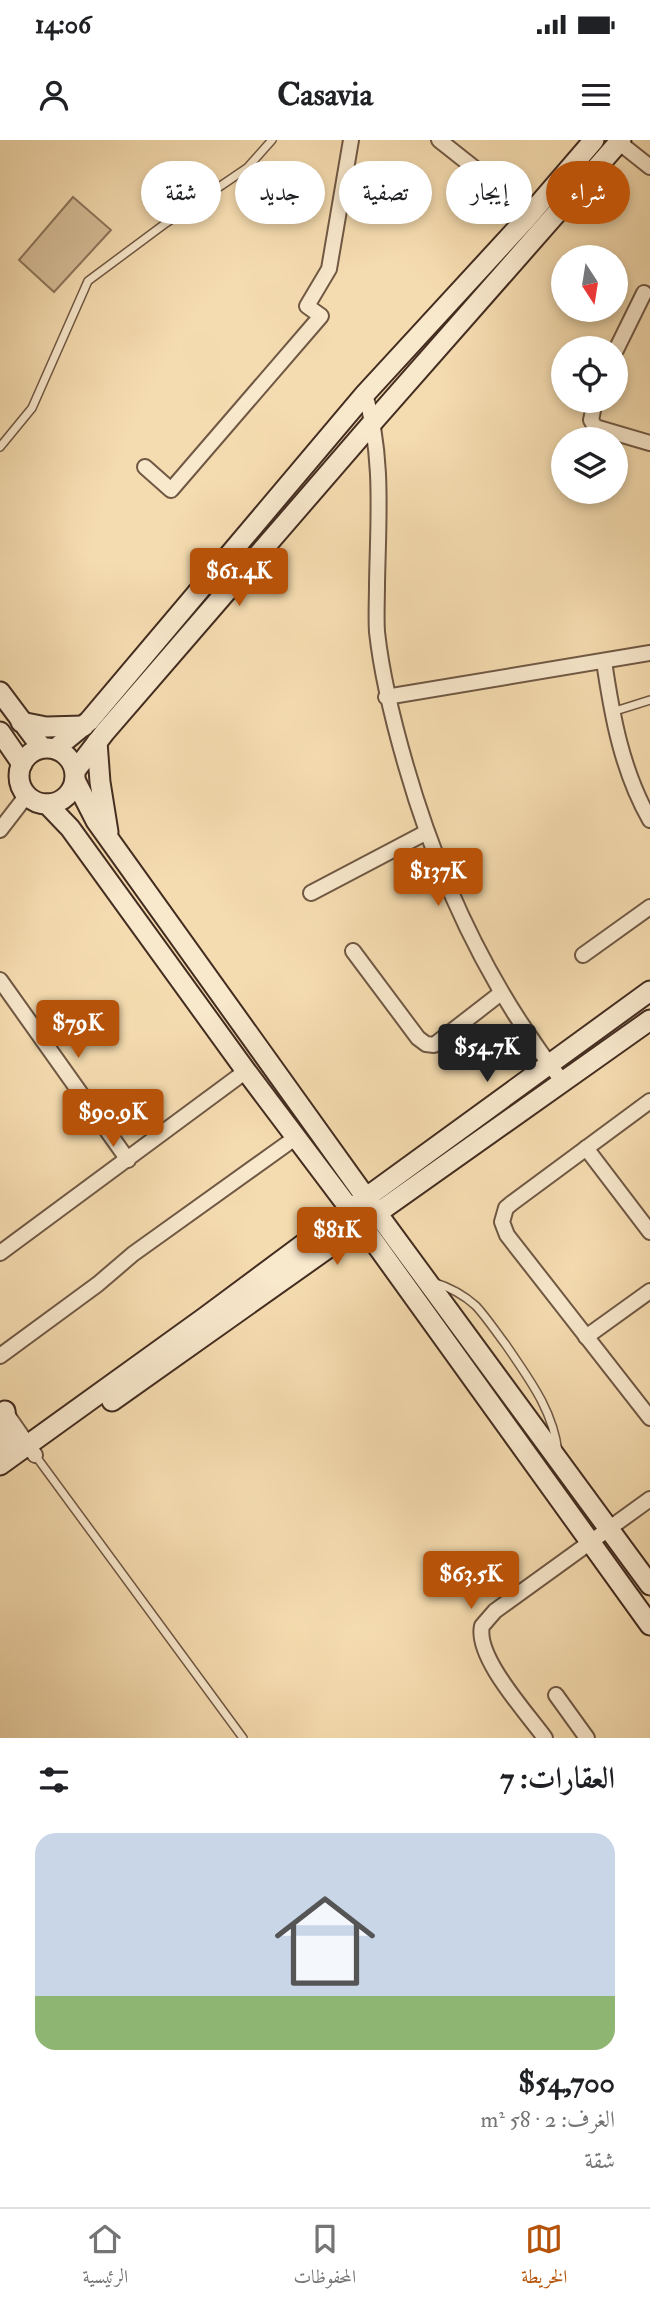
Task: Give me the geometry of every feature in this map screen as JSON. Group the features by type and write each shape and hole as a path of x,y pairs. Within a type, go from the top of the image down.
{"main road":[{"path":"594,140 526,219 365,394 83,726 49,748 30,754 22,764 20,780 27,795 47,804 55,803 68,794 75,776 97,742 619,141"},
{"path":"0,692 21,722 49,748 68,757 88,808 590,1542 650,1625"},
{"path":"21,722 58,728 83,726"},
{"path":"0,732 22,764"},
{"path":"97,742 102,801 110,840"},
{"path":"47,804 70,828 295,1139 426,1280 650,1585"},
{"path":"0,1481 31,1450 364,1211 549,1064 650,991"},
{"path":"364,1211 563,1083 650,1020"},
{"path":"2,1407 9,1440 3,1463"},
{"path":"3,1463 31,1450"}],"street":[{"path":"145,467 171,490 321,316 307,306 329,269 351,140"},
{"path":"439,140 465,161"},
{"path":"619,141 650,167"},
{"path":"623,336 644,293"},
{"path":"365,394 373,422 378,470 377,629 386,697 426,832 462,920 501,993 563,1083"},
{"path":"592,413 591,419 595,427 650,443"},
{"path":"386,697 650,653"},
{"path":"604,661 611,712 622,754 639,801 650,820"},
{"path":"0,830 27,795"},
{"path":"311,893 426,832"},
{"path":"583,955 650,907"},
{"path":"354,951 415,1034 429,1045 434,1045 501,993"},
{"path":"0,980 128,1160"},
{"path":"0,1253 246,1071"},
{"path":"650,1101 506,1208 502,1222 507,1235 650,1418"},
{"path":"0,1356 98,1284 133,1254 295,1139"},
{"path":"586,1148 650,1232"},
{"path":"586,1337 650,1291"},
{"path":"2,1407 31,1450"},
{"path":"545,1738 491,1665 482,1645 481,1630 487,1618 495,1611 650,1499"},
{"path":"556,1695 587,1738"}],"lane":[{"path":"0,447 32,408 88,281 247,168 272,140"},
{"path":"611,712 650,700"},
{"path":"31,1450 243,1738"}],"shaded area":[{"path":"73,197 111,230 54,292 19,260"}]}
